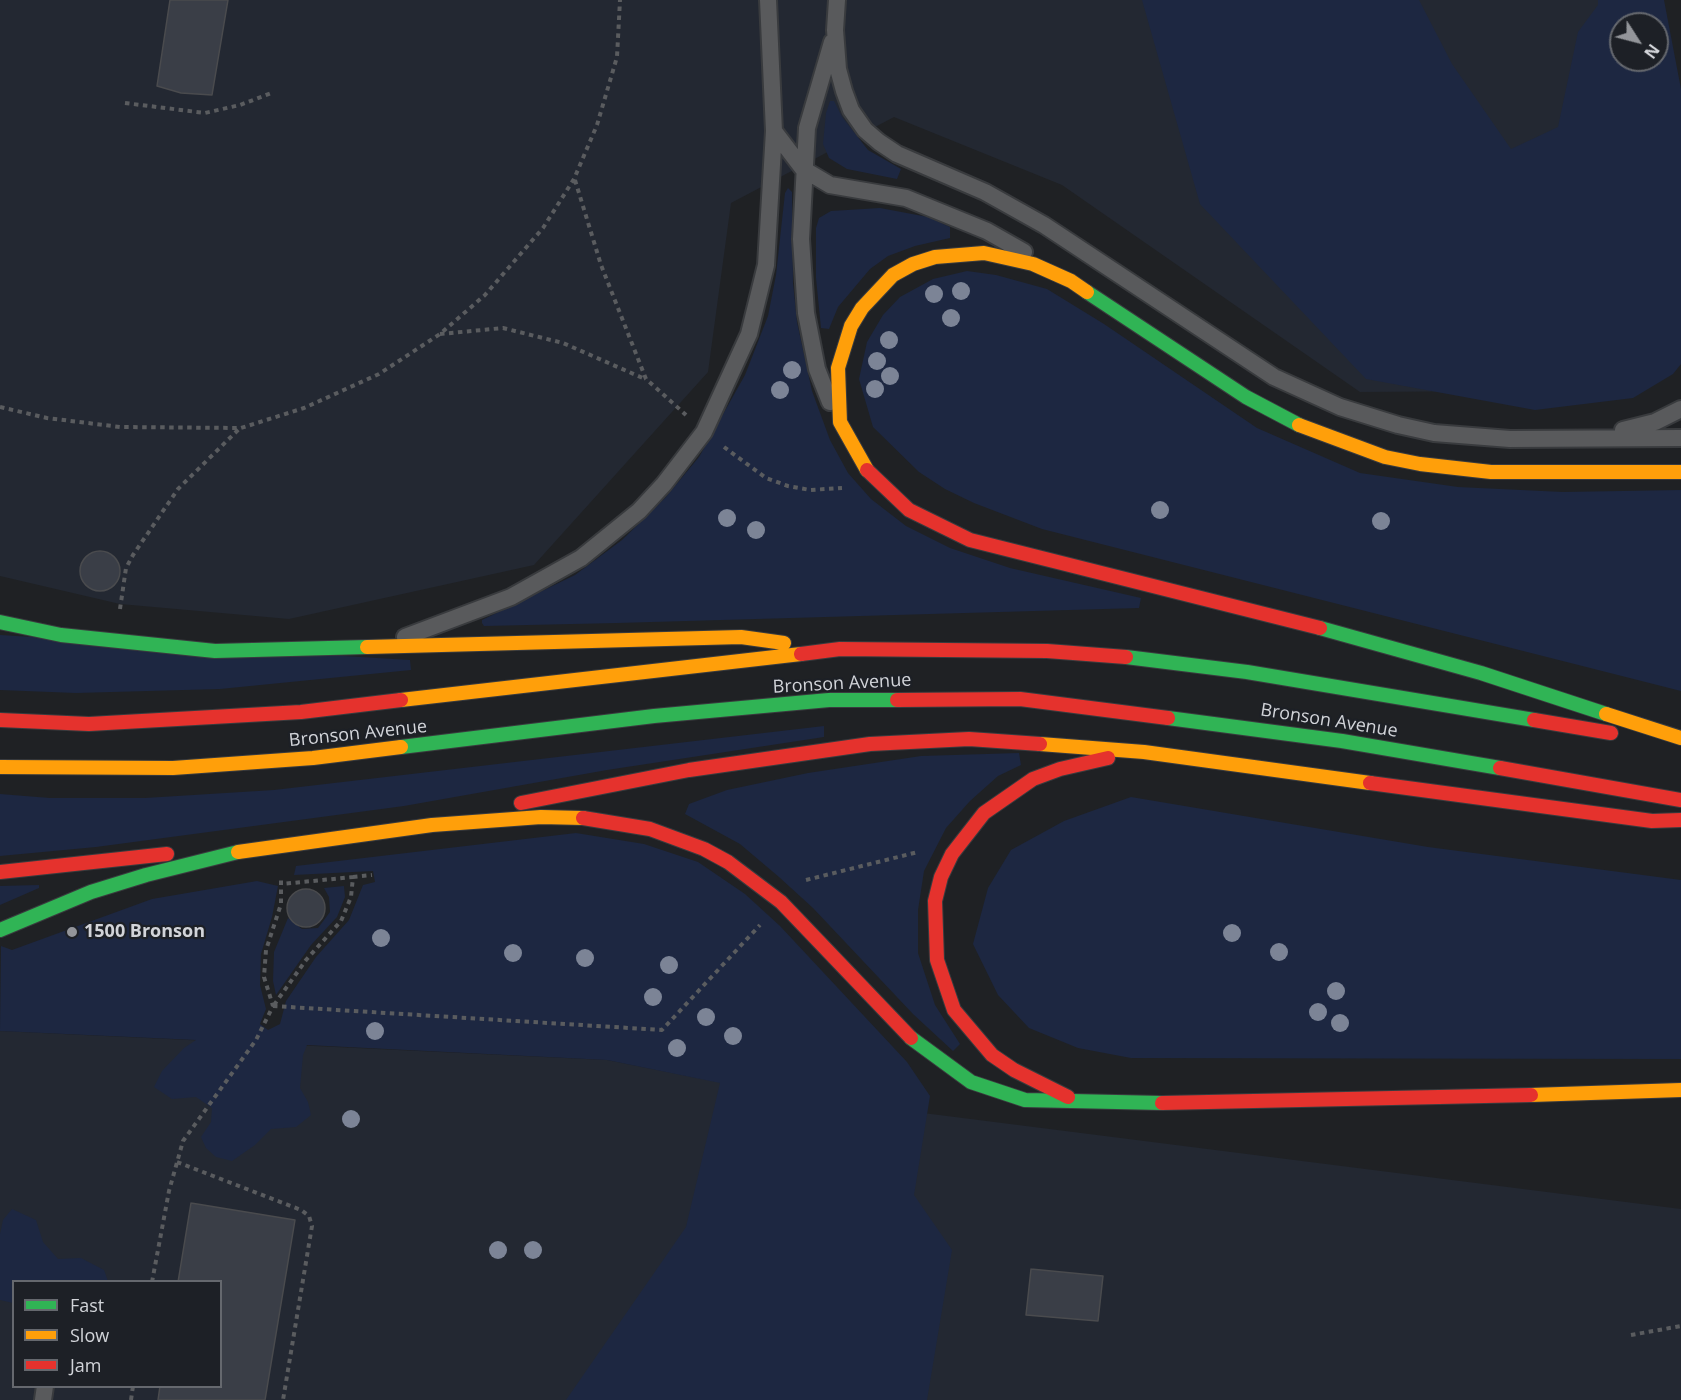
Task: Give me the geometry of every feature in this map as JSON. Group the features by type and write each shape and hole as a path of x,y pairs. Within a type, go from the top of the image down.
{"highway":[{"path":"1681,472 1491,472 1420,464 1376,454 1309,430 1246,397 1071,281 1033,264 984,254 934,257 913,264 893,275 862,308 851,326 838,368 840,422 867,470 909,510 937,526 970,540 1266,613 1470,669 1681,738"},
{"path":"0,622 61,635 215,651 741,638 840,649"},
{"name":"Bronson Avenue","path":"0,720 89,724 301,712 840,649 1047,651 1110,655 1336,686 1681,744"},
{"name":"Bronson Avenue","path":"0,767 173,768 313,758 654,716 829,700 1020,699 1342,741 1681,800"},
{"path":"432,825 528,801 689,770 870,744 969,739 1144,752 1652,821 1681,820"},
{"path":"1072,1099 1014,1070 992,1054 954,1010 937,960 935,901 941,877 952,854 984,813 1007,794 1033,779 1060,769 1144,752"},
{"path":"0,872 151,855 256,848 432,825 541,817 582,818 650,829 694,845 728,862 781,902 918,1045 946,1067 971,1082 1025,1100 1072,1099 1182,1104 1658,1093 1681,1090"},
{"path":"0,930 91,892 256,848"},
{"path":"1658,1093 1681,1098"}],"lane":[{"path":"379,647 511,597 581,558 639,511 664,484 704,432 739,361 760,300 770,229 774,131 768,0"},
{"path":"837,0 835,30 838,69 851,110 865,130 897,154 985,192 1044,225 1274,377 1340,407 1398,425 1474,437 1681,438"},
{"path":"835,30 807,128 801,239 806,313 817,369 840,422"},
{"path":"774,131 803,169 830,185 906,198 951,215 987,231 1071,281"},
{"path":"1541,439 1632,429 1681,409"}],"path":[{"path":"0,406 47,418 120,427 241,428 304,408 379,374 440,334 492,286 543,228 574,179 597,125 617,57 620,0"},
{"path":"125,103 205,113 240,105 274,92"},
{"path":"574,179 601,265 646,379"},
{"path":"440,334 503,328 563,343 646,379 704,432 766,478 788,486 817,490 842,488 867,470"},
{"path":"116,641 126,568 177,489 241,428"},
{"path":"120,569 126,568"},
{"path":"273,1006 264,977 265,959 281,904 282,884 277,845"},
{"path":"273,1006 662,1030 803,880 928,849"},
{"path":"282,884 372,875"},
{"path":"152,1280 169,1191 183,1141 256,1040 273,1006 306,960 341,921 351,897 353,877"},
{"path":"281,904 287,905"},
{"path":"177,1162 301,1210 309,1216 312,1226 283,1400"},
{"path":"1631,1335 1681,1326"}],"shaded area":[{"path":"0,0 1655,0 1657,12 1609,12 1609,72 1668,72 1681,147 1681,336 1636,390 1360,392 1062,185 894,117 731,203 708,372 534,565 289,619 120,604 0,576"},
{"path":"1142,0 1419,0 1452,64 1511,149 1558,127 1578,32 1598,5 1598,0 1664,0 1666,12 1609,12 1609,72 1669,72 1669,26 1681,89 1681,364 1673,374 1633,398 1535,410 1366,379 1200,204"},
{"path":"830,101 834,101 842,117 868,150 901,169 897,179 847,169 829,158 823,144 826,113"},
{"path":"788,188 792,192 793,283 797,322 812,391 830,440 848,473 871,499 906,526 950,548 1010,568 1141,598 1139,608 484,626 482,620 575,575 622,540 665,498 699,457 745,375 768,316 776,275 785,193"},
{"path":"880,208 928,217 950,227 950,238 915,246 888,256 870,269 838,307 829,329 821,328 816,278 816,228 819,218 831,211"},
{"path":"967,271 996,275 1047,289 1104,324 1257,428 1360,473 1458,487 1563,492 1681,490 1681,691 1042,529 974,503 945,489 919,472 873,427 859,379 867,342 883,315 900,297 933,279"},
{"path":"0,635 410,660 411,670 220,689 76,693 0,690"},
{"path":"824,726 824,737 607,770 404,806 96,847 0,856 0,794 50,798 145,798 274,790"},
{"path":"1019,753 1021,765 998,776 970,801 946,828 924,871 918,910 918,953 935,1005 960,1044 953,1051 913,1014 813,908 779,877 740,844 685,814 689,804 727,790 808,773 921,756"},
{"path":"1131,797 1428,847 1681,880 1681,1059 1131,1058 1078,1048 1029,1028 998,995 973,944 988,888 1011,850 1064,821"},
{"path":"576,833 644,844 698,862 745,894 780,926 907,1062 930,1096 914,1195 952,1250 927,1400 566,1400 686,1227 720,1083 607,1060 307,1045 303,1055 300,1088 308,1102 311,1115 296,1127 271,1129 255,1145 232,1161 216,1157 206,1148 201,1137 211,1122 212,1108 196,1097 172,1099 154,1087 162,1071 184,1048 196,1040 0,1031 1,946 12,950 152,899 257,881 278,886 261,954 260,985 266,1009 260,1024 268,1030 280,1024 286,1001 316,957 349,920 363,885 375,882 373,871 294,875 296,866"},
{"path":"39,885 39,888 0,905 0,886"},
{"path":"344,886 345,897 337,917 311,945 276,995 273,981 274,952 288,918 302,929 318,928 330,912 329,897 324,888"},
{"path":"0,1031 607,1060 789,1096 1681,1209 1681,1400 0,1400"},
{"path":"12,1209 36,1220 43,1242 58,1259 81,1258 104,1270 108,1280 12,1280 12,1303 0,1300 0,1234 3,1220"}],"building":[{"path":"170,0 228,0 212,95 181,93 157,86"},
{"path":"100,551 114,557 120,571 114,585 100,591 86,585 80,571 86,557"},
{"path":"306,889 320,894 325,908 320,922 306,927 292,922 287,908 292,894"},
{"path":"191,1203 295,1220 265,1400 158,1400 160,1388 222,1388 222,1280 178,1280"},
{"path":"1031,1269 1103,1276 1098,1321 1026,1315"}],"traffic: fast":[{"path":"1087,292 1246,397 1299,425"},
{"path":"0,622 61,635 215,651 367,647"},
{"path":"1320,628 1481,673 1606,714"},
{"path":"1126,657 1247,672 1534,720"},
{"path":"401,747 654,716 829,700 897,700"},
{"path":"1168,718 1342,741 1500,768"},
{"path":"0,930 91,892 146,875 238,852"},
{"path":"911,1038 971,1082 1025,1100 1162,1103"}],"traffic: slow":[{"path":"867,470 840,422 838,368 851,326 862,308 893,275 913,264 935,257 984,253 1033,264 1071,281 1087,292"},
{"path":"1299,425 1385,457 1420,464 1491,472 1681,472"},
{"path":"367,647 741,637 784,643"},
{"path":"401,700 801,654"},
{"path":"1606,714 1681,738"},
{"path":"1040,744 1144,752 1370,783"},
{"path":"0,767 173,768 313,758 401,747"},
{"path":"238,852 432,825 541,817 583,818"},
{"path":"1531,1095 1681,1090"}],"traffic: jam":[{"path":"867,470 909,510 970,540 1320,628"},
{"path":"801,654 840,649 1047,651 1126,657"},
{"path":"897,700 1020,699 1168,718"},
{"path":"0,720 89,724 301,712 401,700"},
{"path":"1534,720 1611,733"},
{"path":"521,803 689,770 870,744 969,739 1040,744"},
{"path":"1068,1097 1014,1070 992,1055 954,1010 937,960 935,901 941,877 952,854 984,813 1033,779 1060,769 1108,758"},
{"path":"1500,768 1681,800"},
{"path":"1370,783 1652,821 1681,820"},
{"path":"583,818 650,829 704,849 728,862 781,902 911,1038"},
{"path":"0,872 167,854"},
{"path":"1162,1103 1531,1095"}],"place":[{"name":"1500 Bronson","path":"72,932"}]}
